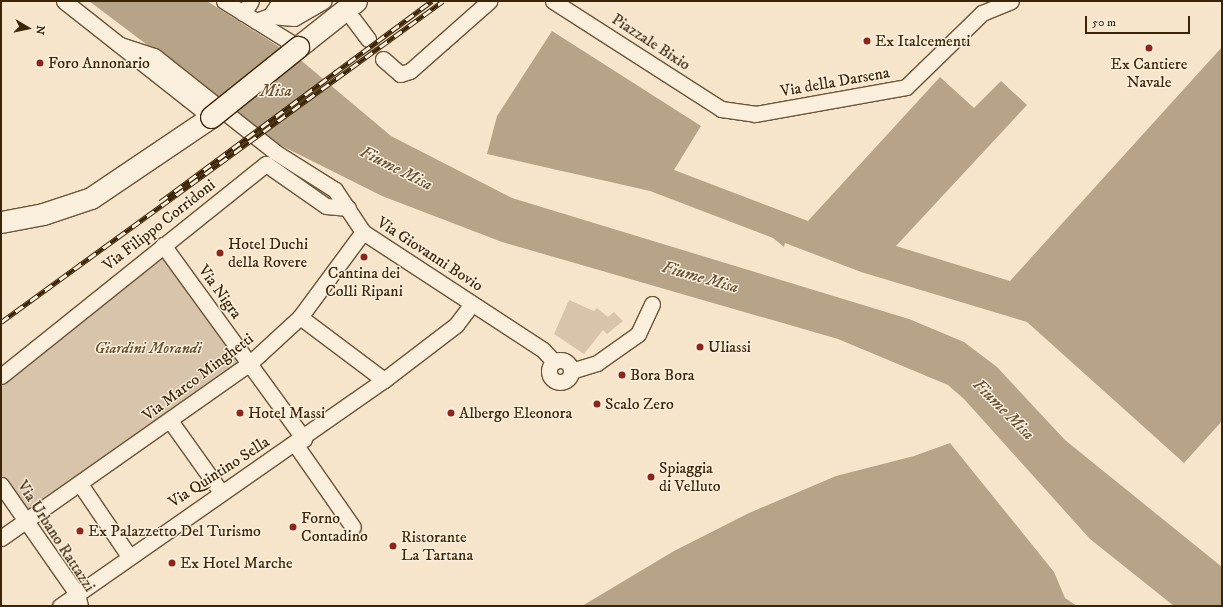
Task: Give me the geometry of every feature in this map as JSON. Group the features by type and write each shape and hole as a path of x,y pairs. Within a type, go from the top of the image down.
{"main road":[{"path":"1,222 43,214 91,198 211,116 298,47 354,10"}],"street":[{"path":"64,1 211,116"},
{"path":"224,1 247,7 263,18 298,47"},
{"path":"263,18 277,6 302,1"},
{"path":"263,18 294,18 323,1"},
{"path":"383,59 400,74 410,72 489,1"},
{"name":"Piazzale Bixio","path":"553,1 729,112"},
{"name":"Via della Darsena","path":"729,112 755,114 906,87 982,13 1011,1"},
{"path":"354,10 368,39"},
{"name":"Via Giovanni Bovio","path":"120,45 154,56 275,152 335,190 363,232 543,350 554,362 565,361 571,371 597,363 638,334 652,304"},
{"name":"Via Filippo Corridoni","path":"1,376 266,164 326,206 348,208"},
{"name":"Via Marco Minghetti","path":"1,538 171,422 250,363 300,317 363,232"},
{"name":"Via Nigra","path":"164,245 250,363 353,527"},
{"name":"Via Quintino Sella","path":"60,606 78,600 129,556 221,492 299,441 384,380 456,325 472,304"},
{"path":"300,317 384,380"},
{"path":"171,422 221,492"},
{"path":"80,484 129,556"},
{"name":"Via Urbano Rattazzi","path":"1,485 26,520 78,600"}],"green space":[{"name":"Giardini Morandi","path":"162,252 243,362 24,513 1,474 1,385"},
{"path":"569,300 594,311 597,308 608,317 614,312 623,321 607,334 603,330 584,354 554,334"}],"water":[{"name":"Misa","path":"89,1 207,1 303,62 391,136 512,198 909,319 964,342 997,367 1065,440 1222,567 1222,606 1174,606 1090,539 964,399 948,385 838,339 502,242 382,196 280,145"},
{"path":"552,31 701,126 674,170 808,221 940,77 974,108 1001,81 1027,105 896,246 1010,281 1222,47 1222,421 1184,463 1027,322 861,272 785,243 784,247 773,238 650,191 487,154 497,116"},
{"path":"950,443 1054,572 1065,598 1077,606 582,606 674,551 749,513 836,476 914,456"}],"tunnel":[{"path":"368,39 383,59"}],"railway":[{"path":"160,202 432,1"},
{"path":"1,322 443,1"}],"place":[{"name":"Ex Italcementi","path":"867,41"},
{"name":"Ex Cantiere Navale","path":"1149,48"},
{"name":"Foro Annonario","path":"40,63"},
{"name":"Hotel Duchi della Rovere","path":"220,253"},
{"name":"Cantina dei Colli Ripani","path":"364,257"},
{"name":"Uliassi","path":"700,347"},
{"name":"Bora Bora","path":"622,375"},
{"name":"Scalo Zero","path":"597,404"},
{"name":"Hotel Massi","path":"240,413"},
{"name":"Albergo Eleonora","path":"451,413"},
{"name":"Spiaggia di Velluto","path":"651,477"},
{"name":"Forno Contadino","path":"293,527"},
{"name":"Ex Palazzetto Del Turismo","path":"80,531"},
{"name":"Ristorante La Tartana","path":"393,546"},
{"name":"Ex Hotel Marche","path":"172,563"}],"water label":[{"name":"Fiume Misa","path":"396,169"},
{"name":"Fiume Misa","path":"700,278"},
{"name":"Fiume Misa","path":"1003,410"}]}
